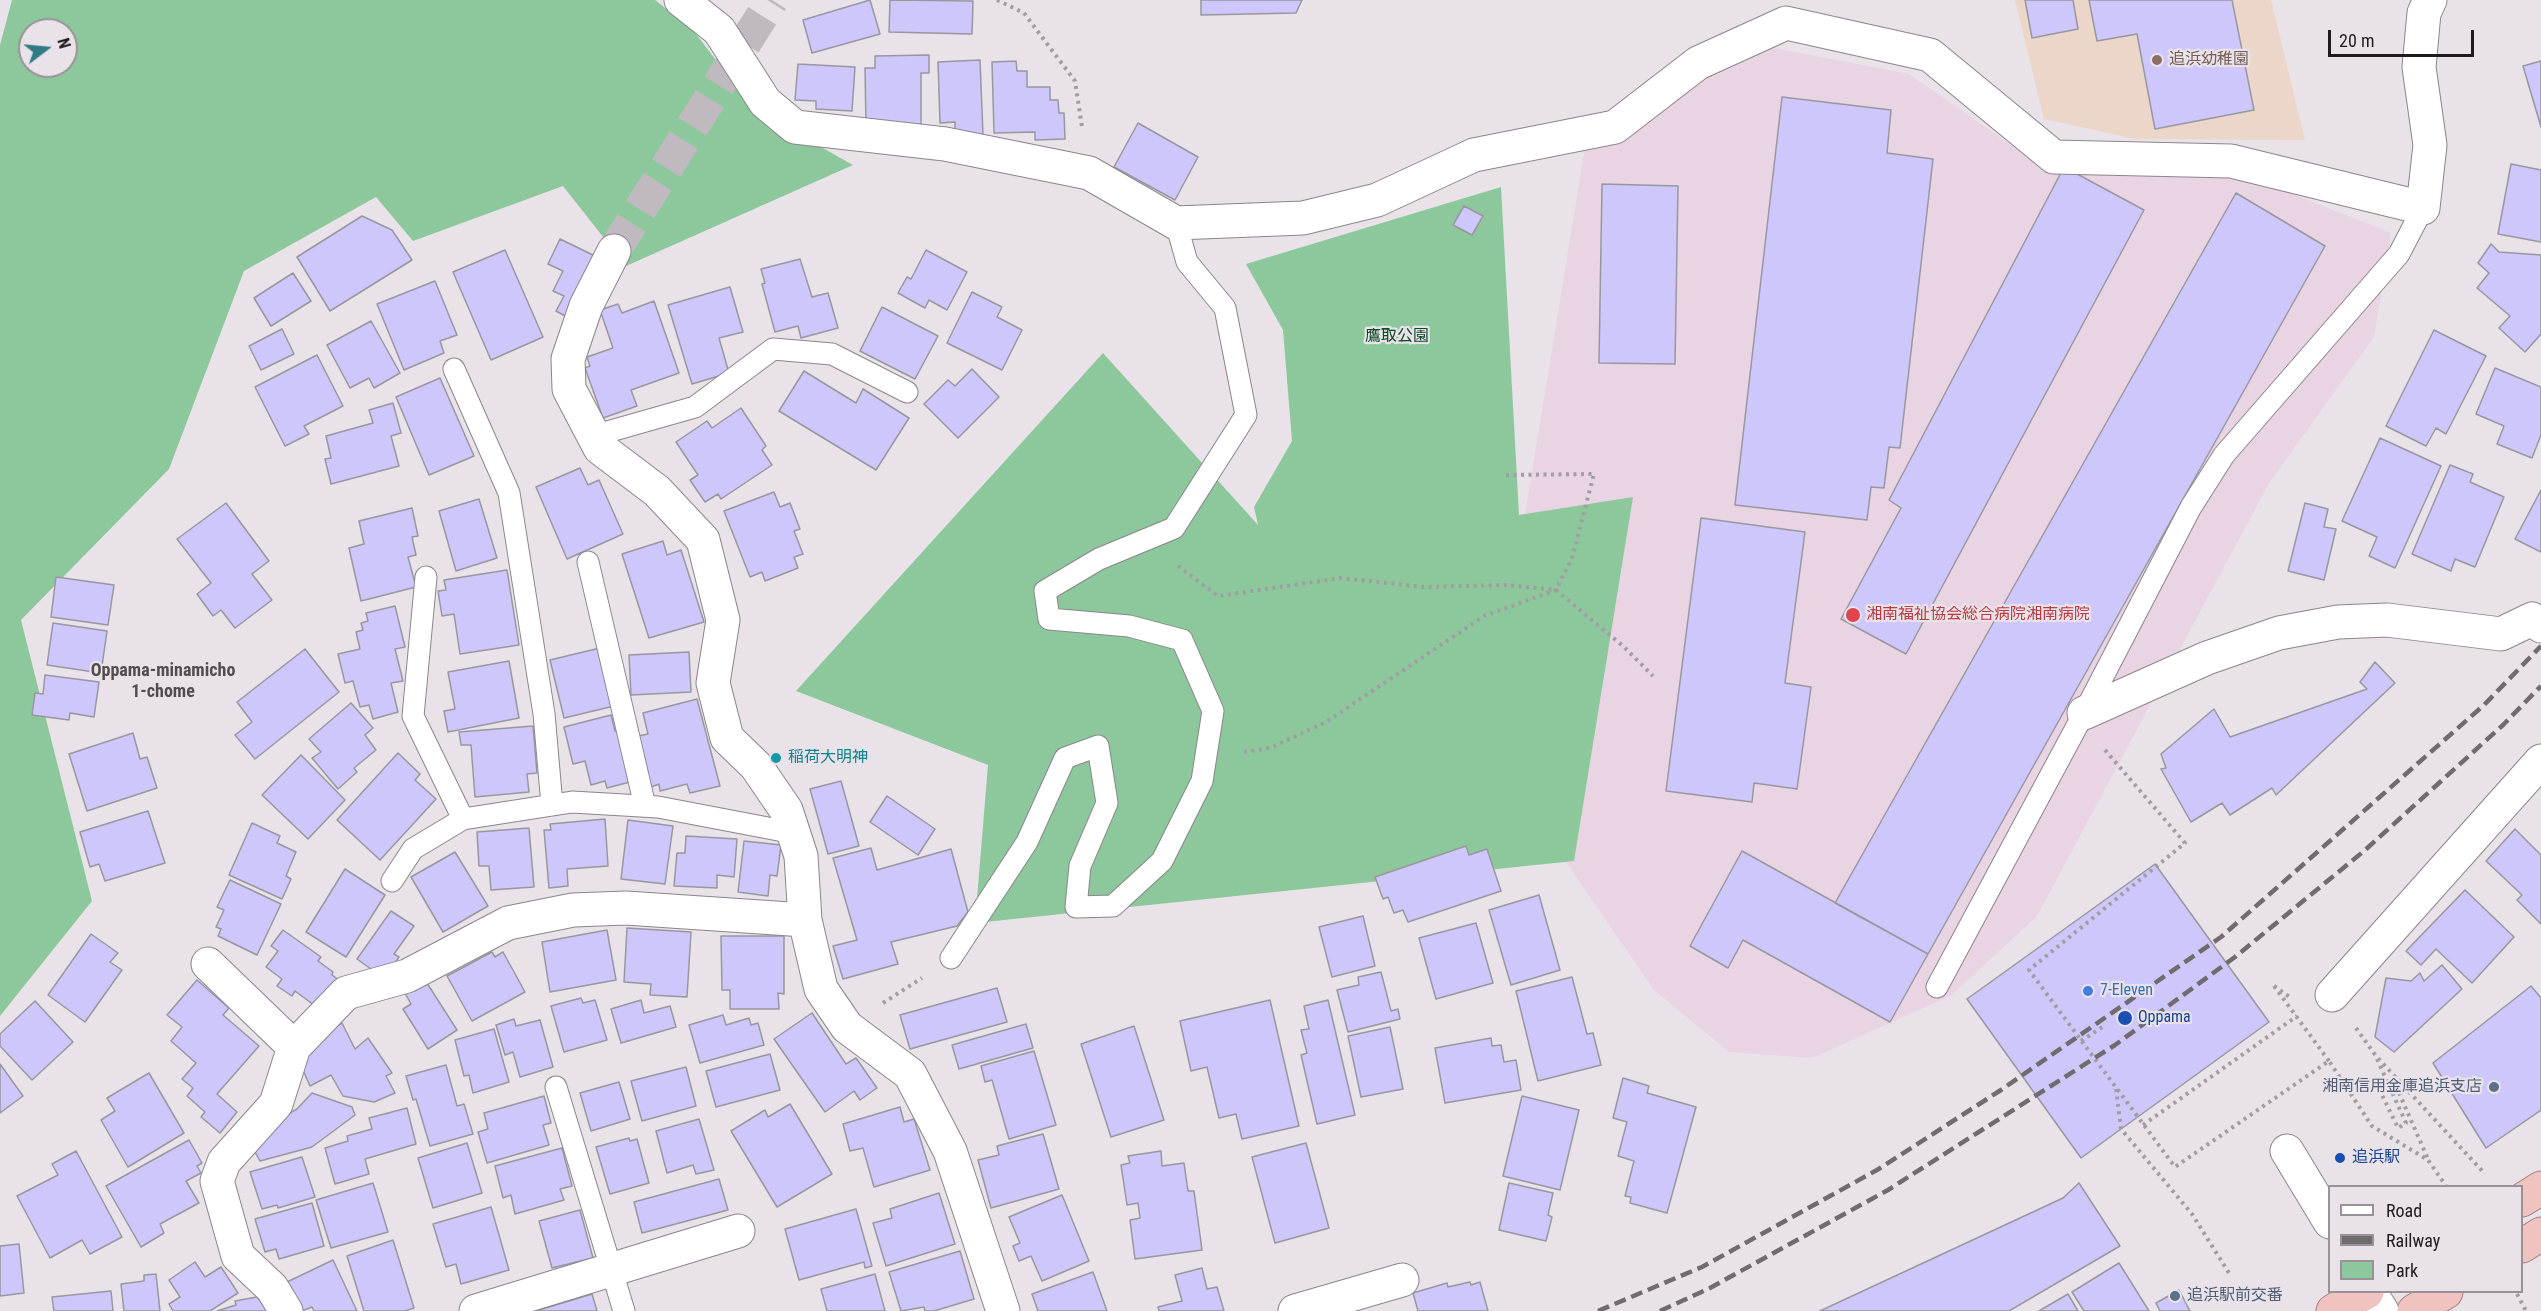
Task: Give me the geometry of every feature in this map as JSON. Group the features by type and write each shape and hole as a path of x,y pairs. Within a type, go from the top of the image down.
{"highway":[{"path":"2523,1199 2541,1188"},
{"path":"2523,1245 2541,1234"},
{"path":"2333,1311 2367,1293"},
{"path":"2414,1311 2444,1293"}],"street":[{"path":"681,0 719,30 765,102 795,127 945,144 1089,172 1176,223 1303,218 1377,200 1474,155 1615,127 1698,63 1786,23 1930,55 2055,158 2230,161 2423,208 2430,145 2419,68 2424,14 2430,0"},
{"path":"614,251 586,306 568,359 569,389 600,448 657,491 703,540 723,620 713,683 727,738 756,766 786,810 801,856 805,920 821,989 848,1027 910,1074 950,1151 1003,1311"},
{"path":"2081,717 2206,658 2279,633 2338,622 2387,620 2502,634 2538,619"},
{"path":"2332,995 2541,761"},
{"path":"286,1311 272,1287 238,1256 217,1181 224,1162 276,1104 294,1047 346,993 407,976 508,923 573,910 626,908 805,920"},
{"path":"208,964 294,1047"},
{"path":"2287,1151 2328,1219"},
{"path":"476,1311 738,1231"},
{"path":"1295,1311 1402,1280"},
{"path":"2370,1293 2382,1311"}],"lane":[{"path":"1937,987 2191,507 2224,455 2399,254 2423,208"},
{"path":"951,958 1027,842 1065,758 1098,746 1107,803 1080,866 1076,907 1113,906 1162,861 1202,781 1214,711 1182,640 1129,626 1049,619 1045,591 1098,559 1174,528 1246,415 1225,308 1187,262 1176,223"},
{"path":"593,436 695,407 773,349 832,354 907,392"},
{"path":"454,369 509,493 544,714 552,805"},
{"path":"588,562 645,806"},
{"path":"426,577 413,716 464,819"},
{"path":"392,882 413,849 464,819 572,802 645,806 794,832"},
{"path":"556,1087 624,1311"}],"path":[{"path":"997,0 1024,13 1075,81 1089,172"},
{"path":"1206,758 1270,748 1326,722 1484,616 1556,590 1572,558 1594,474 1502,475"},
{"path":"1144,541 1218,596 1341,578 1424,587 1506,585 1556,590 1623,646 1653,676"},
{"path":"2081,717 2185,843 2029,970 2137,1117"},
{"path":"848,1027 951,958"},
{"path":"2274,986 2330,1061"},
{"path":"2143,1125 2306,1009 2332,995 2376,1056 2485,1174"},
{"path":"2081,1041 2104,1026"},
{"path":"2376,1056 2380,1066 2385,1075 2389,1085 2393,1094 2398,1104 2406,1123 2398,1128 2381,1093 2389,1089 2397,1086 2428,1160"},
{"path":"2116,1088 2121,1129 2192,1214 2229,1273"},
{"path":"2518,1293 2526,1311"}],"shaded area":[{"name":"追浜幼稚園","path":"2015,0 2271,0 2305,140 2136,139 2044,119"},
{"name":"湘南福祉協会総合病院湘南病院","path":"1774,48 1909,74 2037,163 2227,168 2391,233 2374,337 2269,483 2037,916 1952,995 1812,1058 1729,1052 1654,990 1487,747 1585,148 1740,52"}],"green space":[{"path":"12,0 655,0 693,30 753,109 853,165 626,266 563,186 413,241 376,197 244,271 169,469 21,620 92,901 0,1016 0,45"},
{"name":"鷹取公園","path":"1501,187 1519,515 1633,497 1574,861 975,923 988,765 796,691 1103,353 1258,525 1254,507 1292,441 1283,330 1246,264"}],"building":[{"path":"870,0 880,34 812,53 803,20"},
{"path":"890,0 973,1 972,34 889,32"},
{"path":"1201,0 1302,0 1296,13 1201,15"},
{"path":"2025,0 2073,0 2078,29 2032,38"},
{"path":"2089,0 2232,0 2254,110 2155,129 2137,34 2097,41"},
{"path":"929,55 929,73 921,73 921,125 866,126 865,68 875,68 875,56"},
{"path":"980,60 983,135 955,136 955,122 940,123 938,62"},
{"path":"1016,61 1017,71 1027,71 1027,87 1050,87 1050,100 1058,100 1059,113 1064,113 1065,139 1035,140 1035,132 994,133 992,62"},
{"path":"2541,61 2541,127 2523,66"},
{"path":"798,64 855,67 852,111 816,109 816,101 795,100"},
{"path":"1782,97 1891,110 1887,153 1933,159 1900,448 1889,447 1884,488 1871,487 1867,520 1735,505"},
{"path":"1138,123 1198,157 1175,200 1114,167"},
{"path":"2511,164 2541,170 2541,242 2498,234"},
{"path":"2064,167 2144,210 1906,654 1841,619 1901,508 1889,500"},
{"path":"1602,184 1678,186 1675,364 1599,363"},
{"path":"2236,193 2325,246 1928,954 1835,903"},
{"path":"1464,206 1483,216 1472,235 1453,225"},
{"path":"362,216 392,230 412,260 330,311 297,257"},
{"path":"560,239 597,257 569,318 556,311 564,296 553,291 563,271 548,264"},
{"path":"2491,244 2499,252 2541,255 2541,334 2525,352 2499,328 2510,316 2477,288 2489,273 2478,263"},
{"path":"505,250 543,337 491,360 453,272"},
{"path":"926,250 967,272 947,310 929,300 925,308 898,293 907,277 911,279"},
{"path":"800,259 812,297 828,293 838,328 801,338 798,326 775,332 762,284 765,283 761,269"},
{"path":"293,273 311,301 271,326 254,298"},
{"path":"435,281 457,335 440,341 444,353 404,370 377,304"},
{"path":"730,287 743,332 719,338 729,373 692,384 668,305"},
{"path":"972,292 1002,307 997,317 1022,330 1002,370 947,343"},
{"path":"654,301 679,373 631,390 637,406 603,418 585,368 590,366 587,357 613,348 600,310 618,304 622,313"},
{"path":"882,307 938,336 915,379 860,351"},
{"path":"371,321 400,373 374,388 369,378 350,388 327,345"},
{"path":"282,329 294,354 261,370 249,346"},
{"path":"2434,330 2486,356 2446,434 2436,428 2426,446 2386,426"},
{"path":"317,355 343,406 304,426 309,434 285,446 255,387"},
{"path":"2495,368 2541,387 2541,435 2532,458 2497,444 2504,426 2476,414"},
{"path":"972,369 999,397 958,438 924,404 948,380 955,386"},
{"path":"804,371 856,403 863,389 909,418 876,470 779,411"},
{"path":"440,378 474,456 429,475 396,397"},
{"path":"393,403 401,433 391,436 399,466 331,484 325,459 331,458 326,436 373,423 369,410"},
{"path":"741,408 766,446 762,450 772,465 721,499 718,494 705,502 690,480 698,475 676,442 707,421 712,428"},
{"path":"2380,438 2441,466 2395,568 2369,556 2377,537 2342,521"},
{"path":"2450,465 2473,474 2470,482 2504,497 2475,567 2455,559 2451,571 2412,554"},
{"path":"580,468 588,485 599,480 623,534 567,559 536,487"},
{"path":"2541,490 2541,552 2515,539"},
{"path":"774,492 780,507 790,503 800,529 794,531 803,554 794,557 798,568 765,581 762,572 750,577 724,511"},
{"path":"479,499 497,558 456,571 439,511"},
{"path":"226,503 269,561 252,574 272,600 235,628 221,610 213,616 197,594 211,583 177,539"},
{"path":"2305,503 2328,509 2324,527 2336,529 2324,580 2288,571"},
{"path":"412,508 418,536 412,537 416,555 408,557 416,587 361,601 349,548 364,544 359,521"},
{"path":"1701,518 1805,532 1785,683 1811,687 1797,789 1754,783 1752,802 1666,791"},
{"path":"663,541 667,555 681,550 704,622 649,638 622,554"},
{"path":"507,570 519,645 460,654 454,614 442,616 438,591 446,590 444,580"},
{"path":"56,577 114,585 108,625 51,617"},
{"path":"395,606 405,647 395,649 403,681 391,683 398,712 373,719 369,705 360,707 353,681 345,683 338,654 360,649 356,632 363,630 361,623 368,621 366,613"},
{"path":"53,623 107,631 101,673 47,665"},
{"path":"600,648 614,706 564,718 550,660"},
{"path":"305,649 339,692 255,759 235,735 252,722 237,702"},
{"path":"689,652 691,692 631,695 629,655"},
{"path":"509,661 519,718 448,732 444,711 455,709 448,672"},
{"path":"2375,662 2395,683 2276,795 2272,788 2230,815 2222,803 2191,822 2161,769 2166,768 2161,754 2214,709 2230,737 2367,689 2360,682"},
{"path":"45,675 99,682 94,717 70,713 69,720 32,715 35,693 43,694"},
{"path":"697,699 720,786 690,793 687,784 660,791 659,784 651,787 638,736 648,734 643,713"},
{"path":"351,703 373,728 365,735 376,750 354,768 357,772 338,789 312,758 321,752 309,739"},
{"path":"611,715 615,731 618,731 630,782 607,788 605,781 591,785 585,761 573,764 564,727"},
{"path":"533,726 537,773 527,774 529,792 475,797 471,745 461,745 459,732"},
{"path":"133,733 140,759 147,757 157,788 87,811 69,754"},
{"path":"398,753 420,774 415,780 436,799 380,860 337,820"},
{"path":"301,755 345,800 308,839 262,795"},
{"path":"841,781 859,846 828,854 810,789"},
{"path":"887,796 935,829 918,855 870,822"},
{"path":"148,811 165,863 105,881 99,864 90,867 80,832"},
{"path":"605,819 608,866 567,869 568,886 549,888 544,830 551,830 550,824"},
{"path":"628,820 673,826 665,884 621,879"},
{"path":"252,823 280,836 277,843 296,852 286,876 291,879 282,899 229,875"},
{"path":"529,828 534,887 491,890 489,866 479,866 477,832"},
{"path":"2515,829 2541,855 2541,924 2517,900 2522,895 2486,861"},
{"path":"686,836 737,839 734,877 717,875 717,888 674,886 677,853 685,853"},
{"path":"744,841 781,845 777,876 770,875 768,896 738,892"},
{"path":"1466,846 1469,855 1487,849 1501,891 1408,922 1403,910 1394,913 1388,897 1383,899 1375,877"},
{"path":"871,848 877,870 951,849 968,912 957,926 891,942 898,964 843,979 833,946 857,940 833,858"},
{"path":"1742,851 1928,954 1890,1022 1743,940 1728,968 1690,946"},
{"path":"455,852 488,906 443,932 411,877"},
{"path":"2155,864 2269,1022 2081,1158 1967,999"},
{"path":"345,869 385,895 346,957 306,932"},
{"path":"230,880 281,904 257,955 218,936 221,929 216,927 224,910 217,907"},
{"path":"2465,890 2514,937 2472,983 2436,949 2421,965 2406,951"},
{"path":"1539,895 1560,970 1511,985 1489,910"},
{"path":"391,911 414,926 394,954 399,957 389,972 378,974 357,959"},
{"path":"1363,916 1375,966 1332,977 1319,927"},
{"path":"1476,923 1493,983 1436,999 1419,938"},
{"path":"627,928 691,932 687,997 650,995 651,984 624,982"},
{"path":"283,930 321,957 318,961 333,972 332,975 339,980 318,1008 295,991 292,996 277,986 282,979 266,967 278,951 271,946"},
{"path":"607,930 616,980 550,992 542,942"},
{"path":"91,934 118,953 110,962 122,970 85,1022 48,995"},
{"path":"721,936 784,936 784,994 778,993 779,1009 730,1009 730,990 722,990"},
{"path":"492,952 495,957 503,952 525,992 472,1021 447,976"},
{"path":"2442,965 2462,989 2394,1052 2375,1037 2386,978 2411,981 2420,973 2424,981"},
{"path":"1381,972 1391,1011 1398,1009 1400,1019 1348,1032 1337,990 1359,985 1358,977"},
{"path":"1572,977 1587,1034 1593,1033 1601,1065 1538,1081 1516,991"},
{"path":"197,980 229,1008 223,1015 259,1046 217,1094 237,1112 220,1133 201,1117 205,1112 187,1096 193,1088 182,1079 196,1063 171,1041 182,1027 167,1015"},
{"path":"425,980 457,1030 428,1049 403,1009 411,1004 405,993"},
{"name":"湘南信用金庫追浜支店","path":"2531,986 2541,998 2541,1110 2486,1148 2433,1063"},
{"path":"997,988 1007,1022 910,1049 900,1015"},
{"path":"581,998 583,1003 595,1000 607,1040 564,1052 551,1006"},
{"path":"641,1000 644,1013 670,1006 676,1027 621,1043 611,1009"},
{"path":"1270,1000 1299,1126 1242,1139 1236,1114 1219,1118 1207,1067 1191,1071 1180,1021"},
{"path":"1328,1000 1355,1115 1317,1124 1301,1055 1307,1053 1301,1030 1309,1029 1304,1006"},
{"path":"35,1001 73,1042 32,1080 0,1046 0,1034"},
{"path":"812,1013 846,1064 856,1058 877,1088 860,1100 854,1091 825,1112 774,1039"},
{"path":"723,1015 726,1025 749,1018 751,1025 758,1023 764,1045 700,1063 689,1025"},
{"path":"514,1019 516,1026 540,1020 553,1067 520,1077 513,1052 505,1055 496,1025"},
{"path":"342,1023 355,1049 368,1038 392,1073 386,1076 395,1093 374,1102 343,1096 331,1075 310,1086 298,1059 312,1053 308,1044"},
{"path":"1026,1024 1033,1048 959,1069 952,1045"},
{"path":"1134,1026 1164,1120 1111,1137 1081,1044"},
{"path":"1390,1027 1403,1089 1361,1097 1348,1036"},
{"path":"494,1029 509,1082 473,1093 469,1075 464,1076 455,1040"},
{"path":"1491,1038 1492,1046 1501,1045 1504,1062 1516,1060 1521,1090 1445,1103 1435,1048"},
{"path":"1034,1051 1056,1125 1009,1139 992,1080 985,1082 981,1066"},
{"path":"770,1054 780,1090 716,1107 706,1071"},
{"path":"0,1064 23,1096 0,1113"},
{"path":"446,1065 457,1106 464,1104 473,1134 430,1146 416,1099 413,1100 406,1076"},
{"path":"686,1067 696,1106 642,1121 631,1081"},
{"path":"149,1073 184,1133 128,1167 101,1120 115,1111 107,1098"},
{"path":"1623,1078 1649,1086 1647,1093 1696,1107 1667,1213 1630,1203 1631,1197 1625,1196 1634,1161 1618,1156 1627,1122 1613,1118"},
{"path":"619,1082 630,1119 591,1131 580,1093"},
{"path":"312,1093 352,1107 355,1115 312,1147 260,1161 249,1141 274,1122 297,1109"},
{"path":"544,1096 551,1123 543,1125 549,1145 487,1163 478,1132 488,1129 484,1113"},
{"path":"1522,1096 1579,1110 1560,1190 1503,1176"},
{"path":"790,1104 832,1174 777,1207 731,1131 765,1110 768,1117"},
{"path":"900,1107 904,1122 914,1119 930,1170 874,1187 863,1148 850,1151 843,1124"},
{"path":"407,1108 416,1144 365,1159 369,1174 335,1184 325,1148 348,1141 347,1136 372,1129 369,1118"},
{"path":"699,1119 714,1170 696,1174 693,1165 667,1173 656,1131"},
{"path":"1043,1134 1059,1189 991,1208 978,1160 999,1155 997,1146"},
{"path":"629,1138 630,1141 637,1139 649,1183 610,1194 596,1147"},
{"path":"189,1140 202,1163 197,1166 201,1173 186,1181 199,1203 160,1224 164,1233 141,1247 106,1186"},
{"path":"467,1143 482,1193 433,1208 418,1158"},
{"path":"1306,1143 1329,1228 1275,1243 1252,1157"},
{"path":"562,1148 572,1186 560,1189 564,1200 515,1214 511,1195 503,1198 495,1166"},
{"path":"76,1151 122,1237 90,1254 82,1240 50,1258 17,1196 58,1175 52,1164"},
{"path":"1161,1151 1162,1166 1184,1163 1188,1191 1194,1191 1202,1250 1135,1259 1130,1220 1140,1218 1138,1203 1127,1205 1121,1165 1130,1163 1128,1156"},
{"path":"302,1157 315,1197 278,1208 277,1205 262,1209 250,1172"},
{"path":"719,1179 728,1210 642,1233 634,1202"},
{"path":"373,1183 388,1232 331,1248 316,1200"},
{"path":"1509,1183 1553,1193 1548,1215 1552,1217 1546,1241 1499,1230"},
{"path":"2079,1183 2120,1246 2009,1311 1820,1311 2063,1198"},
{"path":"939,1193 955,1244 886,1266 873,1223 892,1218 890,1209"},
{"path":"1062,1195 1089,1261 1042,1281 1031,1256 1019,1261 1013,1246 1020,1243 1009,1217"},
{"path":"312,1203 324,1246 279,1259 276,1249 265,1252 255,1219"},
{"path":"491,1207 509,1270 461,1284 456,1264 446,1267 433,1224"},
{"path":"856,1209 872,1266 865,1268 864,1262 799,1280 785,1229"},
{"path":"580,1210 593,1258 552,1268 539,1221"},
{"path":"393,1240 414,1308 405,1311 364,1311 347,1256"},
{"path":"19,1244 24,1293 0,1296 0,1246"},
{"path":"960,1251 974,1299 934,1311 925,1311 924,1307 901,1311 889,1272"},
{"path":"333,1260 357,1311 314,1311 312,1307 302,1311 287,1282"},
{"path":"195,1262 205,1277 221,1267 238,1293 210,1311 173,1311 169,1304 180,1297 169,1280"},
{"path":"2119,1263 2149,1311 2084,1311 2072,1292"},
{"path":"1202,1268 1207,1289 1217,1287 1224,1311 1159,1311 1158,1307 1182,1301 1175,1275"},
{"path":"1093,1272 1107,1311 1038,1311 1032,1294"},
{"path":"156,1274 160,1311 124,1311 121,1284 144,1281 144,1275"},
{"path":"875,1274 885,1311 827,1311 821,1289"},
{"path":"1470,1282 1471,1285 1480,1282 1488,1311 1418,1311 1413,1293 1447,1283 1448,1287"},
{"name":"追浜駅前交番","path":"2179,1290 2190,1311 2160,1311 2156,1303"},
{"path":"111,1291 113,1311 54,1311 52,1297"},
{"path":"592,1294 597,1311 536,1311"},
{"path":"2068,1294 2078,1311 2039,1311"},
{"path":"257,1297 268,1311 217,1311 236,1305 235,1301"}],"tunnel":[{"path":"614,251 772,0"}],"railway":[{"path":"1598,1311 1702,1267 1877,1170 2001,1090 2221,937 2484,705 2541,646"},
{"path":"1660,1311 1710,1288 1888,1190 2115,1045 2235,957 2364,851 2503,725 2541,686"}],"place":[{"name":"追浜幼稚園","path":"2157,60"},
{"name":"湘南福祉協会総合病院湘南病院","path":"1853,615"},
{"name":"稲荷大明神","path":"776,758"},
{"name":"7-Eleven","path":"2088,991"},
{"name":"Oppama","path":"2125,1018"},
{"name":"湘南信用金庫追浜支店","path":"2494,1087"},
{"name":"追浜駅","path":"2340,1158"},
{"name":"追浜駅前交番","path":"2175,1296"}],"district":[{"name":"Oppama-minamicho 1-chome","path":"163,681"}]}
